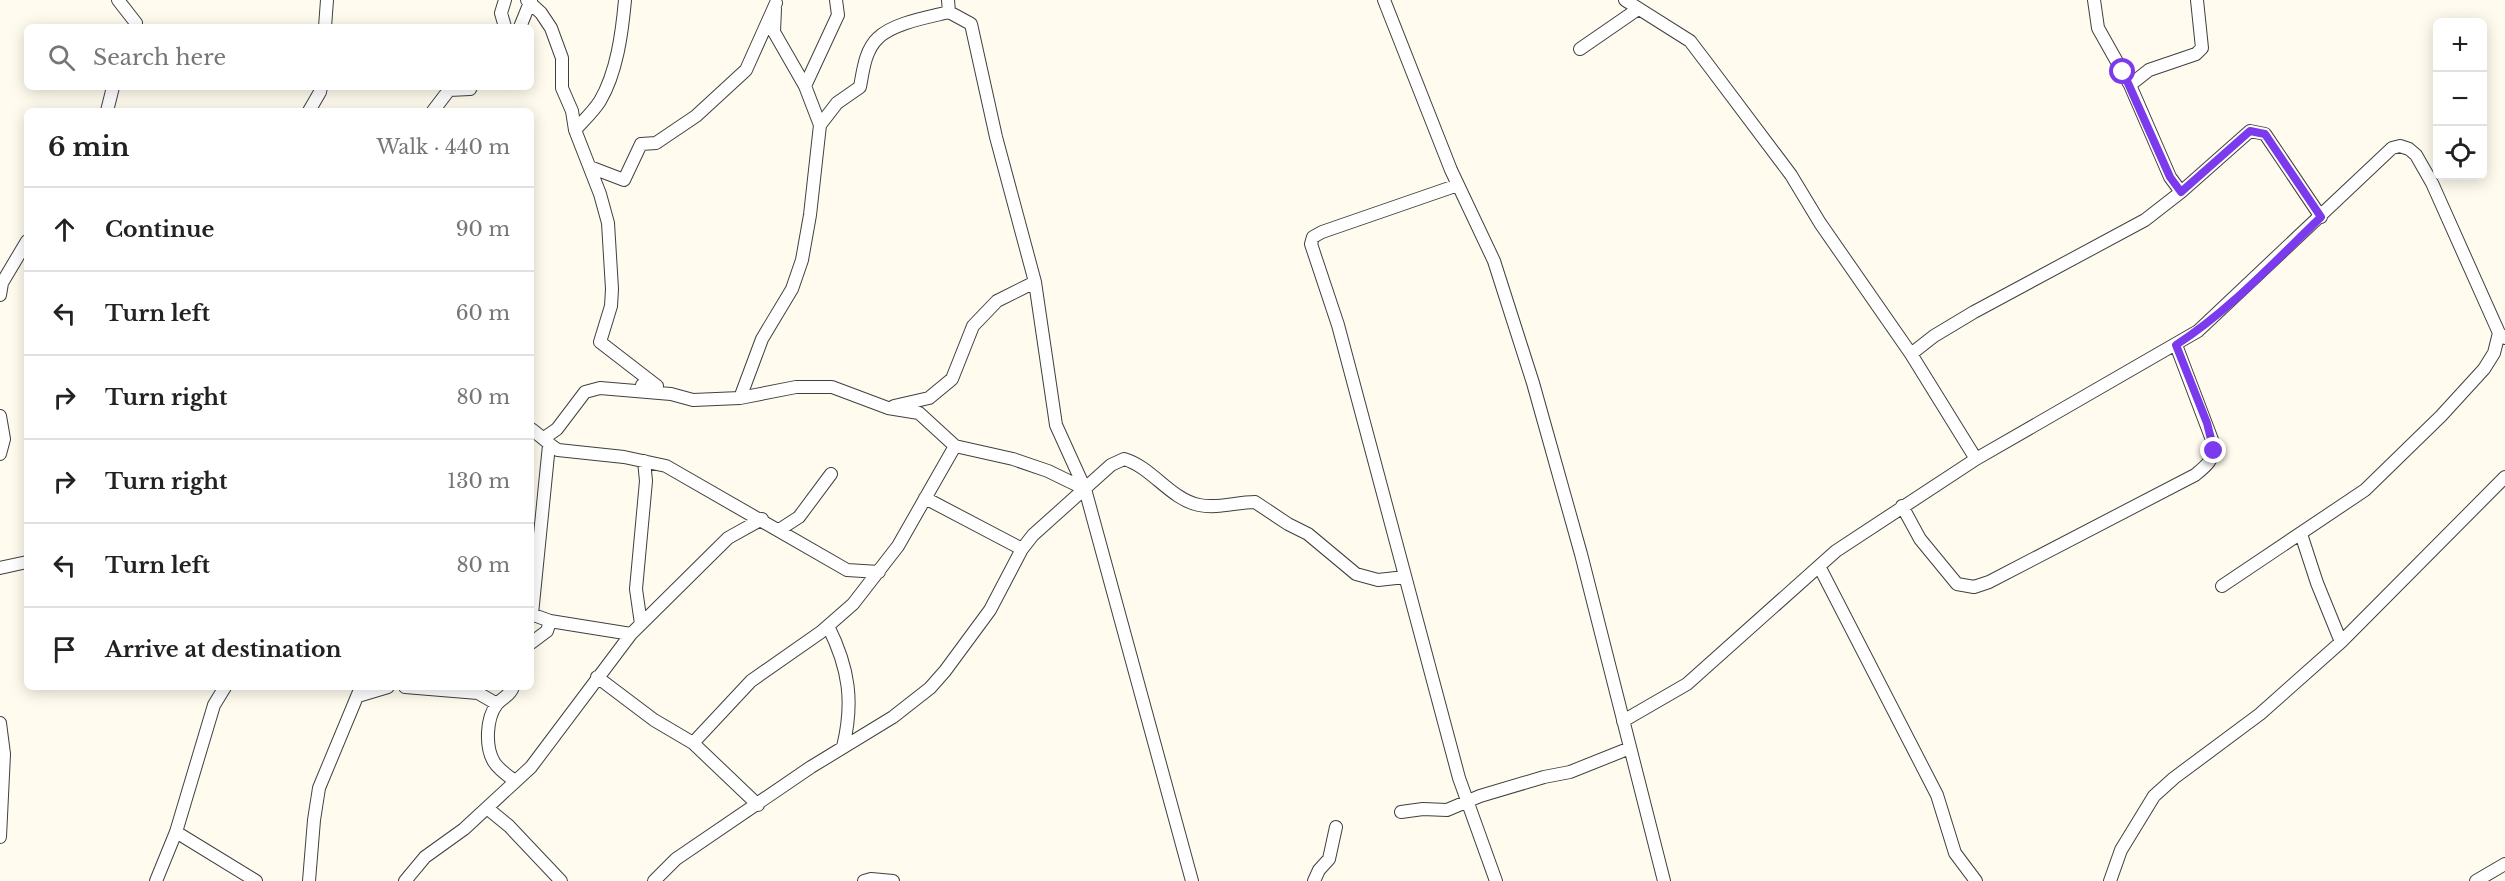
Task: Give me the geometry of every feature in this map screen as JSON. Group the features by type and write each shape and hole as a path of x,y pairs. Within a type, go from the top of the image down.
{"street":[{"path":"118,0 136,24"},
{"path":"325,24 327,0"},
{"path":"503,24 501,13 505,0"},
{"path":"575,130 598,104 605,91 614,65 623,25 625,0"},
{"path":"806,86 838,15 836,0"},
{"path":"1384,0 1458,185 1494,261 1533,383 1581,554 1664,881"},
{"path":"1625,0 1690,41 1791,175 1820,223 1911,354 1976,459"},
{"path":"2094,0 2098,28 2130,85 2170,177 2181,192"},
{"path":"2130,85 2149,70 2196,54 2202,48 2197,0"},
{"path":"521,24 529,1 551,28 562,58 562,88 572,111 575,130 608,223 612,289 610,306 600,342 657,386 630,382 585,392 546,441 534,589"},
{"path":"590,167 624,180 641,144 656,143 696,116 746,70 777,2"},
{"path":"740,398 762,339 792,289 802,260 810,215 820,125 806,86 774,32 777,2"},
{"path":"820,125 837,102 860,87 865,60 878,38 902,25 948,6 971,24 996,137 1035,282 1056,425 1085,489 1192,881"},
{"path":"1580,49 1638,9"},
{"path":"109,108 112,90"},
{"path":"311,108 320,90"},
{"path":"435,108 449,90"},
{"path":"1911,354 1934,336 2015,289 2145,220 2181,192 2250,131 2265,134 2321,217"},
{"path":"1623,721 1687,684 1836,551 1902,506 1976,459 2198,331 2232,302 2381,157 2392,148 2400,146 2409,148 2416,154 2432,183 2502,335 2484,369 2441,416 2365,490 2222,586"},
{"path":"1458,185 1322,232 1312,237 1311,244 1338,325 1467,802 1496,881"},
{"path":"0,295 2,283 24,246"},
{"path":"888,408 930,398 944,386 952,379 973,326 998,301 1035,282"},
{"path":"1902,506 1920,539 1957,584 1974,587 1989,582 2195,475 2209,463 2213,456 2214,445 2176,345"},
{"path":"600,387 670,394 693,400 740,398 796,387 832,387 888,408 919,413 955,446 1012,459 1048,471 1085,489"},
{"path":"0,416 4,439 0,454"},
{"path":"534,431 558,450 644,461 676,470 847,570 879,572"},
{"path":"693,743 751,681 828,626 853,604 898,546 955,446"},
{"path":"654,881 676,859 915,701 945,671 990,610 1022,549 1033,536 1111,465 1124,459 1134,462 1196,505 1213,507 1255,502 1308,534 1356,574 1378,580 1405,577"},
{"path":"641,624 636,589 646,481 644,461"},
{"path":"779,530 799,517 831,474"},
{"path":"2110,881 2121,850 2154,796 2260,714 2341,642 2505,478"},
{"path":"925,498 1022,549"},
{"path":"405,881 425,857 487,808 531,767 597,676 631,634 728,538 762,519"},
{"path":"2301,534 2317,583 2341,642"},
{"path":"0,568 24,563"},
{"path":"1819,566 1936,795 1955,853 1976,881"},
{"path":"534,615 550,621 631,634"},
{"path":"534,641 547,631 550,621"},
{"path":"828,626 839,648 849,684 849,723 843,747"},
{"path":"597,676 654,720 693,743 758,805"},
{"path":"156,881 176,832 214,705 223,690"},
{"path":"444,690 478,693 497,704"},
{"path":"512,690 497,704 489,724 488,748 495,764 515,781"},
{"path":"309,881 319,788 359,691"},
{"path":"0,723 4,754 0,837"},
{"path":"1401,812 1423,809 1447,810 1480,796 1544,777 1570,772 1630,748"},
{"path":"487,808 509,826 561,881"},
{"path":"1314,881 1319,870 1329,859 1336,827"},
{"path":"176,832 256,881"},
{"path":"2476,881 2505,864"},
{"path":"864,881 871,879 893,881"}],"route":[{"path":"2123,72 2170,177 2181,192 2250,131 2265,134 2321,217 2232,302 2198,331 2176,345 2207,423 2214,451"}]}
